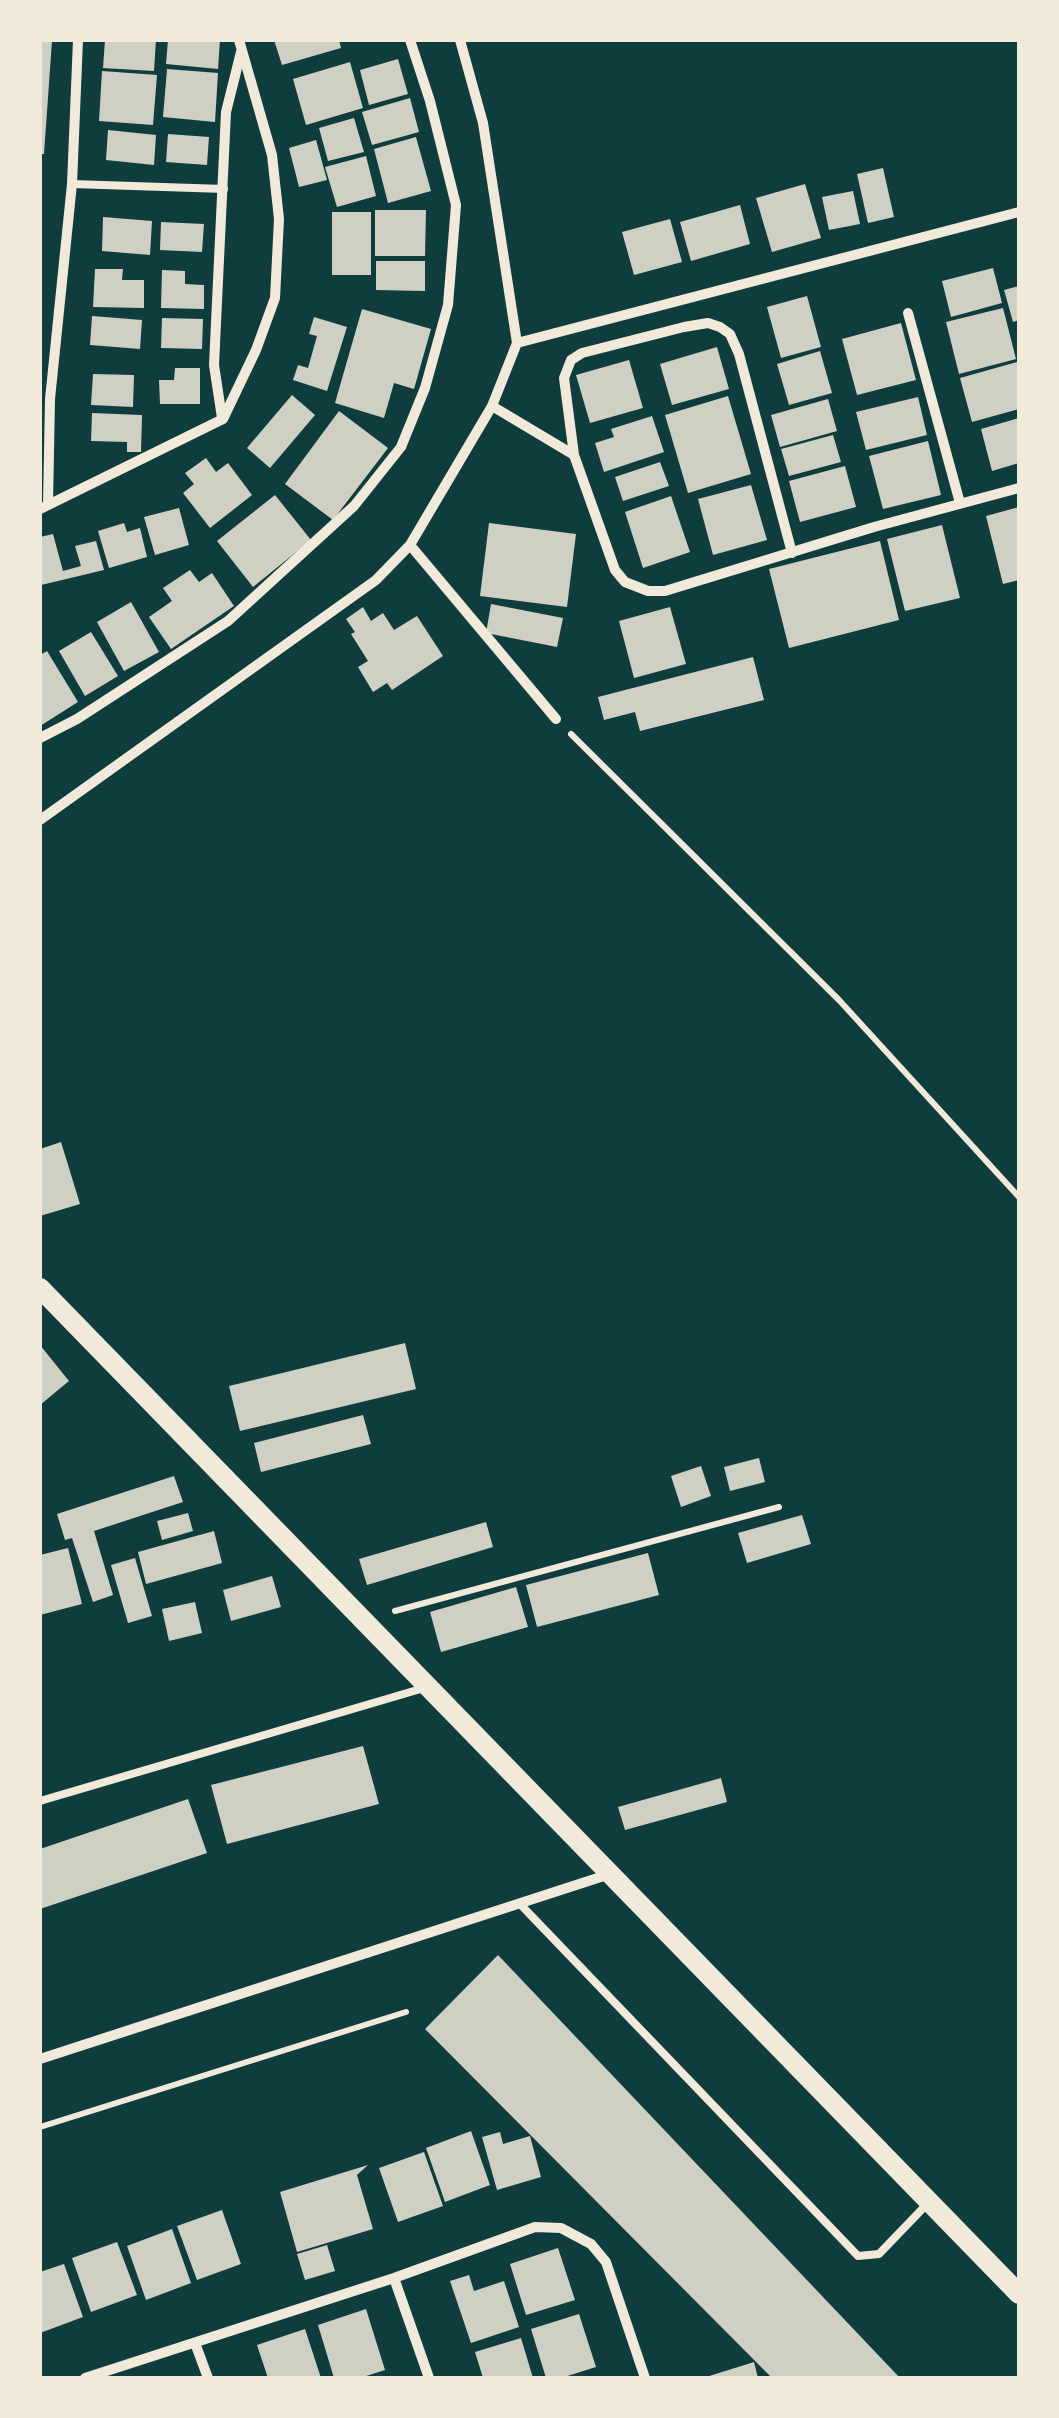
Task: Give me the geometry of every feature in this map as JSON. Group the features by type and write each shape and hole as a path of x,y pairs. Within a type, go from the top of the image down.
{"main road":[{"path":"40,1288 1019,2294"}],"street":[{"path":"78,40 72,184 50,399 44,507 222,418 256,350 275,298 278,219 272,155 241,45"},
{"path":"40,738 77,719 228,621 354,506 401,446 425,388 448,305 456,206 410,40"},
{"path":"40,820 376,580 410,544 492,406 517,343 483,123 460,40"},
{"path":"222,418 214,365 226,112 241,45"},
{"path":"517,343 1019,212"},
{"path":"908,313 960,503"},
{"path":"792,553 739,354 730,334 708,323 582,353 572,360 564,378 574,455 615,570 624,582 648,591 665,591 1019,488"},
{"path":"492,406 574,455"},
{"path":"410,544 556,719"},
{"path":"40,2059 611,1874"},
{"path":"84,2378 394,2278 535,2227 561,2228 591,2244 606,2262 645,2378"},
{"path":"394,2278 429,2378"},
{"path":"195,2343 208,2378"}],"lane":[{"path":"72,184 224,189"},
{"path":"40,1800 428,1686"},
{"path":"520,1904 858,2256 879,2254 929,2202"}],"path":[{"path":"556,719 839,1000 1019,1197"},
{"path":"365,1619 779,1506"},
{"path":"40,2127 406,2012"}],"building":[{"path":"40,40 52,41 44,154 40,154"},
{"path":"105,40 156,40 154,71 103,68"},
{"path":"168,40 220,40 218,69 166,64"},
{"path":"274,40 339,40 341,48 282,65"},
{"path":"398,59 408,94 369,105 360,70"},
{"path":"350,62 363,108 306,125 293,79"},
{"path":"167,69 218,73 215,122 163,117"},
{"path":"102,71 157,75 153,125 99,121"},
{"path":"410,98 419,132 372,145 362,112"},
{"path":"354,118 364,152 328,161 319,128"},
{"path":"108,130 156,135 154,165 106,160"},
{"path":"168,134 209,137 207,165 166,162"},
{"path":"416,137 431,191 388,203 374,149"},
{"path":"316,140 327,180 299,187 289,148"},
{"path":"366,156 376,196 337,207 325,167"},
{"path":"883,168 894,217 868,223 857,174"},
{"path":"805,184 821,238 772,252 756,198"},
{"path":"853,191 860,224 829,230 822,197"},
{"path":"740,205 750,244 691,261 680,222"},
{"path":"375,210 426,210 425,256 375,256"},
{"path":"332,212 371,212 371,275 332,275"},
{"path":"103,217 152,221 150,255 102,251"},
{"path":"670,219 682,262 634,275 622,232"},
{"path":"161,222 204,224 202,252 160,250"},
{"path":"376,261 425,261 425,291 376,290"},
{"path":"993,268 1002,303 951,317 942,281"},
{"path":"95,269 123,269 122,280 144,280 144,308 93,307"},
{"path":"162,270 185,271 185,284 204,285 204,309 161,308"},
{"path":"1019,286 1019,320 1013,322 1004,290"},
{"path":"807,296 821,347 781,358 767,307"},
{"path":"1003,308 1016,359 959,374 946,322"},
{"path":"362,309 431,329 414,389 394,383 384,418 335,403"},
{"path":"92,316 142,320 140,349 90,345"},
{"path":"314,317 347,327 327,391 293,380 298,365 308,368 317,336 309,334"},
{"path":"162,318 203,319 202,349 161,348"},
{"path":"901,323 916,380 857,395 842,339"},
{"path":"717,347 729,389 672,405 660,364"},
{"path":"820,351 832,393 789,405 777,364"},
{"path":"629,360 643,408 590,423 576,375"},
{"path":"1017,362 1019,409 972,422 960,378"},
{"path":"175,368 200,368 200,404 160,404 159,380 174,380"},
{"path":"93,374 134,375 133,407 91,405"},
{"path":"292,395 315,415 270,468 247,448"},
{"path":"728,396 751,474 688,493 665,415"},
{"path":"918,397 927,435 866,450 856,412"},
{"path":"828,399 837,431 780,447 771,415"},
{"path":"339,411 388,448 333,520 285,484"},
{"path":"92,413 142,415 141,452 127,452 127,442 91,441"},
{"path":"652,416 664,452 604,472 595,443 614,437 611,429"},
{"path":"1019,418 1019,463 992,471 981,429"},
{"path":"833,435 841,462 789,476 781,449"},
{"path":"928,441 941,495 883,509 869,456"},
{"path":"206,458 216,472 228,463 252,495 210,528 183,493 194,484 185,473"},
{"path":"660,462 669,486 623,501 615,477"},
{"path":"845,466 856,507 800,522 789,481"},
{"path":"751,485 767,540 713,555 698,499"},
{"path":"275,495 311,540 253,587 217,541"},
{"path":"671,496 690,552 643,568 625,512"},
{"path":"1019,507 1019,580 1003,584 986,516"},
{"path":"179,508 189,545 155,555 144,517"},
{"path":"124,523 127,532 140,528 147,557 109,568 98,531"},
{"path":"489,523 576,534 567,607 480,596"},
{"path":"942,525 960,598 905,611 887,539"},
{"path":"53,534 63,571 81,566 75,546 96,541 104,570 41,585 40,537"},
{"path":"880,541 899,620 789,648 769,569"},
{"path":"190,570 199,582 212,573 234,606 171,649 149,617 172,601 163,588"},
{"path":"131,602 159,652 124,671 97,622"},
{"path":"491,604 563,618 557,647 486,633"},
{"path":"363,607 371,621 383,613 394,630 417,616 443,656 392,690 387,683 373,692 358,667 368,661 346,619"},
{"path":"670,607 686,664 634,678 619,621"},
{"path":"91,632 118,676 85,696 59,651"},
{"path":"47,651 78,702 40,726 40,655"},
{"path":"753,657 764,700 640,731 635,712 604,720 598,697"},
{"path":"61,1142 80,1204 40,1216 40,1149"},
{"path":"405,1343 416,1389 240,1431 229,1386"},
{"path":"40,1345 69,1381 40,1405"},
{"path":"363,1415 371,1444 261,1472 254,1443"},
{"path":"759,1458 765,1482 730,1491 724,1467"},
{"path":"701,1466 711,1496 681,1507 671,1476"},
{"path":"174,1476 183,1502 94,1531 113,1595 93,1602 72,1538 65,1540 57,1514"},
{"path":"188,1513 193,1531 162,1540 157,1521"},
{"path":"802,1515 811,1544 747,1563 738,1533"},
{"path":"486,1522 493,1547 367,1585 359,1559"},
{"path":"214,1531 222,1563 146,1584 138,1552"},
{"path":"68,1548 82,1604 40,1615 40,1555"},
{"path":"648,1553 659,1595 537,1627 526,1585"},
{"path":"135,1558 152,1616 128,1623 111,1565"},
{"path":"272,1576 281,1607 231,1621 223,1590"},
{"path":"516,1587 528,1627 441,1652 430,1612"},
{"path":"195,1602 202,1633 169,1641 162,1609"},
{"path":"363,1746 379,1804 227,1844 211,1785"},
{"path":"721,1778 727,1802 625,1830 618,1807"},
{"path":"188,1799 207,1853 40,1909 40,1849"},
{"path":"498,1955 900,2378 772,2378 425,2029"},
{"path":"471,2131 490,2185 445,2202 426,2148"},
{"path":"500,2132 503,2144 530,2136 541,2177 497,2190 482,2137"},
{"path":"424,2152 443,2206 398,2222 379,2168"},
{"path":"368,2165 357,2175 373,2229 297,2252 280,2192"},
{"path":"222,2210 241,2264 197,2280 177,2226"},
{"path":"172,2229 191,2283 146,2300 127,2246"},
{"path":"117,2242 137,2295 91,2312 72,2258"},
{"path":"327,2245 335,2271 305,2280 297,2254"},
{"path":"558,2248 575,2300 526,2315 510,2264"},
{"path":"64,2264 83,2317 40,2333 40,2272"},
{"path":"469,2275 474,2291 504,2281 519,2327 471,2343 450,2281"},
{"path":"366,2309 385,2370 360,2378 334,2378 318,2325"},
{"path":"579,2314 596,2367 561,2378 546,2378 531,2329"},
{"path":"305,2329 321,2378 268,2378 257,2345"},
{"path":"521,2338 533,2378 483,2378 475,2352"},
{"path":"754,2362 758,2378 706,2378 706,2377"}]}
